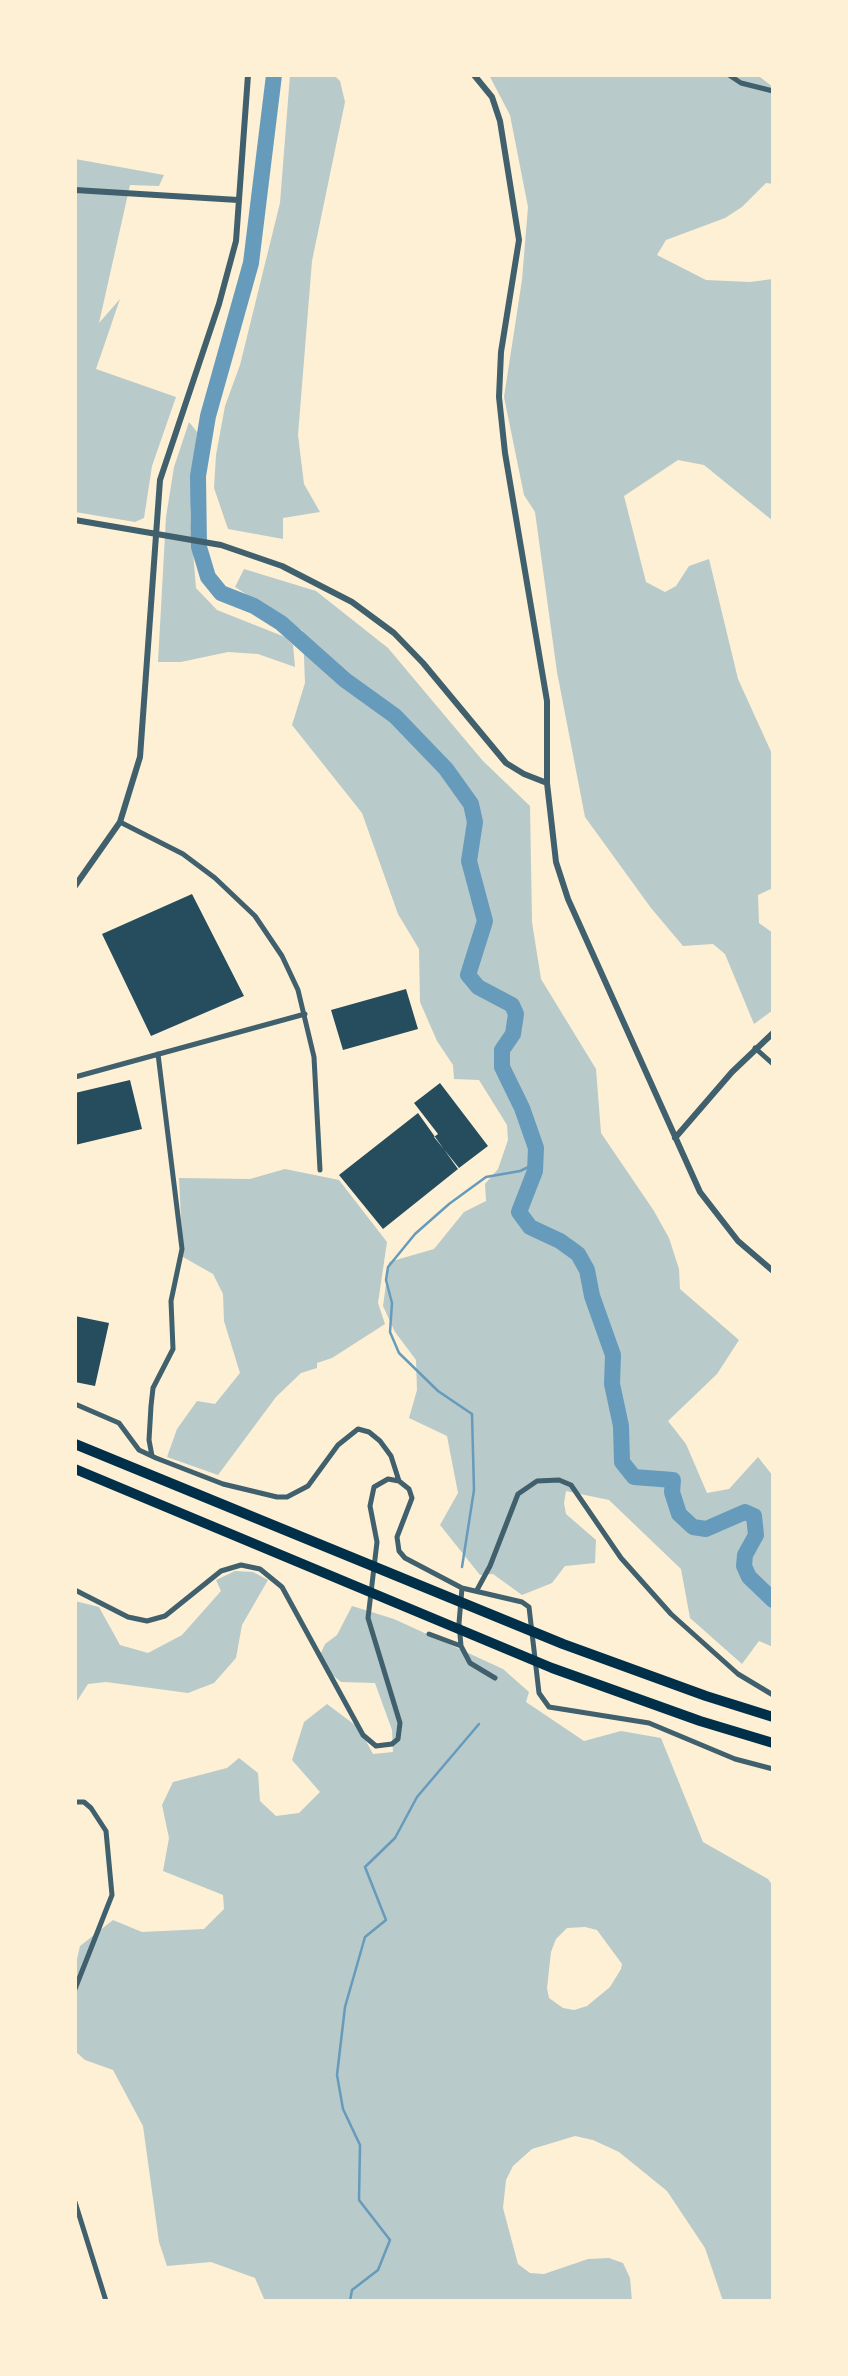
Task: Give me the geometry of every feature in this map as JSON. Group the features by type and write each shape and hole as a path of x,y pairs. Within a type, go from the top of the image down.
{"highway":[{"path":"75,1444 563,1644 706,1696 773,1717"},
{"path":"75,1469 352,1582 552,1668 773,1743"}],"street":[{"path":"75,886 120,822 140,757 145,724 156,512 166,460 228,274 236,241 248,75"},
{"path":"474,75 492,97 500,121 519,240 501,352 499,397 505,453 547,701 547,783 553,842 568,899 700,1192 722,1223 773,1271"},
{"path":"729,75 741,83 773,91"},
{"path":"75,190 239,200"},
{"path":"75,520 221,545 282,566 352,602 394,633 423,663 506,763 523,775 547,783"},
{"path":"120,822 183,854 237,898 255,916 282,956 305,1014 314,1057 320,1170"},
{"path":"75,1077 305,1014"},
{"path":"675,1138 755,1048 773,1033"},
{"path":"755,1048 773,1064"},
{"path":"152,1456 149,1440 153,1388 173,1349 171,1301 182,1249 158,1054"},
{"path":"75,1404 120,1423 139,1450 223,1484 287,1497 308,1486 338,1445 358,1429 369,1432 380,1441 391,1456 398,1480"},
{"path":"75,1590 128,1616 147,1621 165,1616 222,1570 241,1565 260,1570 282,1587 363,1735 376,1746 392,1744 398,1739 400,1723 368,1618 377,1542 370,1506 374,1487 388,1479 398,1480 409,1489 412,1498 397,1537 399,1551 405,1558 462,1588 522,1602 529,1607 539,1693 548,1707 649,1723 735,1759 773,1769"},
{"path":"477,1590 490,1566 518,1494 537,1481 559,1480 571,1485 621,1558 671,1614 738,1674 773,1695"},
{"path":"462,1588 459,1623 461,1646 470,1663 495,1678"},
{"path":"429,1634 461,1646"},
{"path":"75,1802 84,1802 91,1808 106,1831 112,1895 75,1989"},
{"path":"75,2202 106,2301"}],"shaded area":[{"path":"290,75 334,75 340,81 345,102 312,261 298,435 304,484 320,512 283,518 283,539 228,529 214,488 216,455 225,406 240,365 280,203"},
{"path":"489,75 741,75 760,77 773,87 773,184 766,183 742,207 725,218 666,240 657,255 706,280 750,282 773,279 773,521 704,465 678,460 624,496 646,582 665,592 676,586 689,566 709,559 738,679 773,756 773,888 758,895 759,923 773,933 773,1010 754,1024 725,954 713,944 683,946 651,908 585,817 557,672 535,512 524,495 504,397 522,280 528,207 510,115"},
{"path":"75,159 164,175 159,186 130,185 99,323 120,299 96,369 176,397 152,466 144,518 135,522 75,512"},
{"path":"189,422 197,432 190,514 196,588 217,610 285,637 293,645 295,667 258,654 228,652 181,662 158,662 166,517 174,467"},
{"path":"244,569 316,591 388,648 483,761 530,806 532,922 541,979 596,1069 601,1133 669,1238 679,1269 680,1289 739,1340 717,1374 668,1421 686,1444 707,1493 729,1489 758,1457 773,1476 773,1647 759,1641 742,1664 690,1618 681,1569 609,1500 566,1491 566,1514 596,1540 595,1563 565,1566 552,1583 522,1595 493,1574 480,1575 440,1525 458,1493 447,1436 409,1418 417,1390 416,1360 395,1332 383,1306 389,1262 434,1249 464,1212 486,1201 485,1184 498,1169 508,1140 507,1125 479,1080 454,1079 453,1065 437,1041 420,1002 419,949 398,914 362,813 292,725 305,683 303,631 235,587"},
{"path":"285,1169 339,1180 387,1242 378,1303 385,1324 332,1358 317,1363 317,1368 301,1373 276,1397 218,1475 167,1457 177,1429 197,1401 215,1404 240,1373 224,1321 223,1294 213,1274 183,1257 179,1178 250,1179"},
{"path":"235,1571 253,1572 268,1580 242,1625 236,1658 214,1683 188,1693 106,1682 88,1684 75,1704 75,1601 99,1607 120,1645 148,1653 182,1635 221,1591 216,1580"},
{"path":"352,1606 394,1619 503,1669 529,1692 526,1702 584,1741 621,1731 661,1738 703,1842 768,1879 773,1886 773,2301 723,2301 705,2248 667,2191 619,2152 593,2140 575,2136 532,2149 513,2166 506,2180 503,2208 518,2264 530,2273 544,2274 588,2259 609,2258 623,2263 630,2278 632,2301 265,2301 255,2278 211,2262 167,2266 159,2242 143,2126 113,2070 85,2060 75,2051 75,1968 80,1946 113,1920 142,1932 204,1929 224,1909 223,1895 163,1871 169,1838 162,1805 173,1782 227,1768 239,1758 258,1773 260,1801 276,1816 299,1813 320,1792 292,1760 304,1722 327,1704 359,1728 373,1754 393,1752 392,1730 375,1683 341,1682 329,1672 320,1655 325,1644 337,1635","holes":["585,1927 597,1930 622,1964 621,1969 610,1987 587,2006 574,2010 563,2008 549,1998 547,1988 551,1952 556,1939 567,1928"]}],"building":[{"path":"192,894 244,996 151,1036 102,934"},
{"path":"406,989 418,1029 343,1050 331,1010"},
{"path":"130,1080 142,1129 75,1145 75,1093"},
{"path":"440,1083 488,1146 459,1168 434,1137 438,1134 414,1103"},
{"path":"418,1113 458,1169 383,1229 339,1175"},
{"path":"75,1316 109,1323 95,1386 75,1382"}],"waterway":[{"path":"274,75 251,263 208,416 198,476 199,547 208,577 221,593 254,606 281,623 345,680 395,716 446,769 471,804 475,822 469,861 485,921 468,975 478,987 512,1005 516,1014 513,1034 502,1050 502,1067 522,1108 536,1148 535,1171 519,1212 530,1227 560,1241 578,1254 587,1270 592,1296 613,1355 612,1384 621,1426 622,1462 634,1477 673,1480 672,1492 679,1514 693,1527 706,1529 745,1512 754,1516 756,1535 745,1555 744,1566 749,1577 773,1600"},
{"path":"462,1567 474,1490 472,1414 438,1391 399,1353 390,1332 392,1303 386,1280 388,1267 415,1234 449,1204 486,1177 520,1171 535,1164"},
{"path":"350,2301 352,2290 378,2270 390,2240 359,2200 360,2145 343,2109 337,2075 345,2007 365,1937 386,1920 365,1867 395,1838 417,1797 479,1724"}]}
